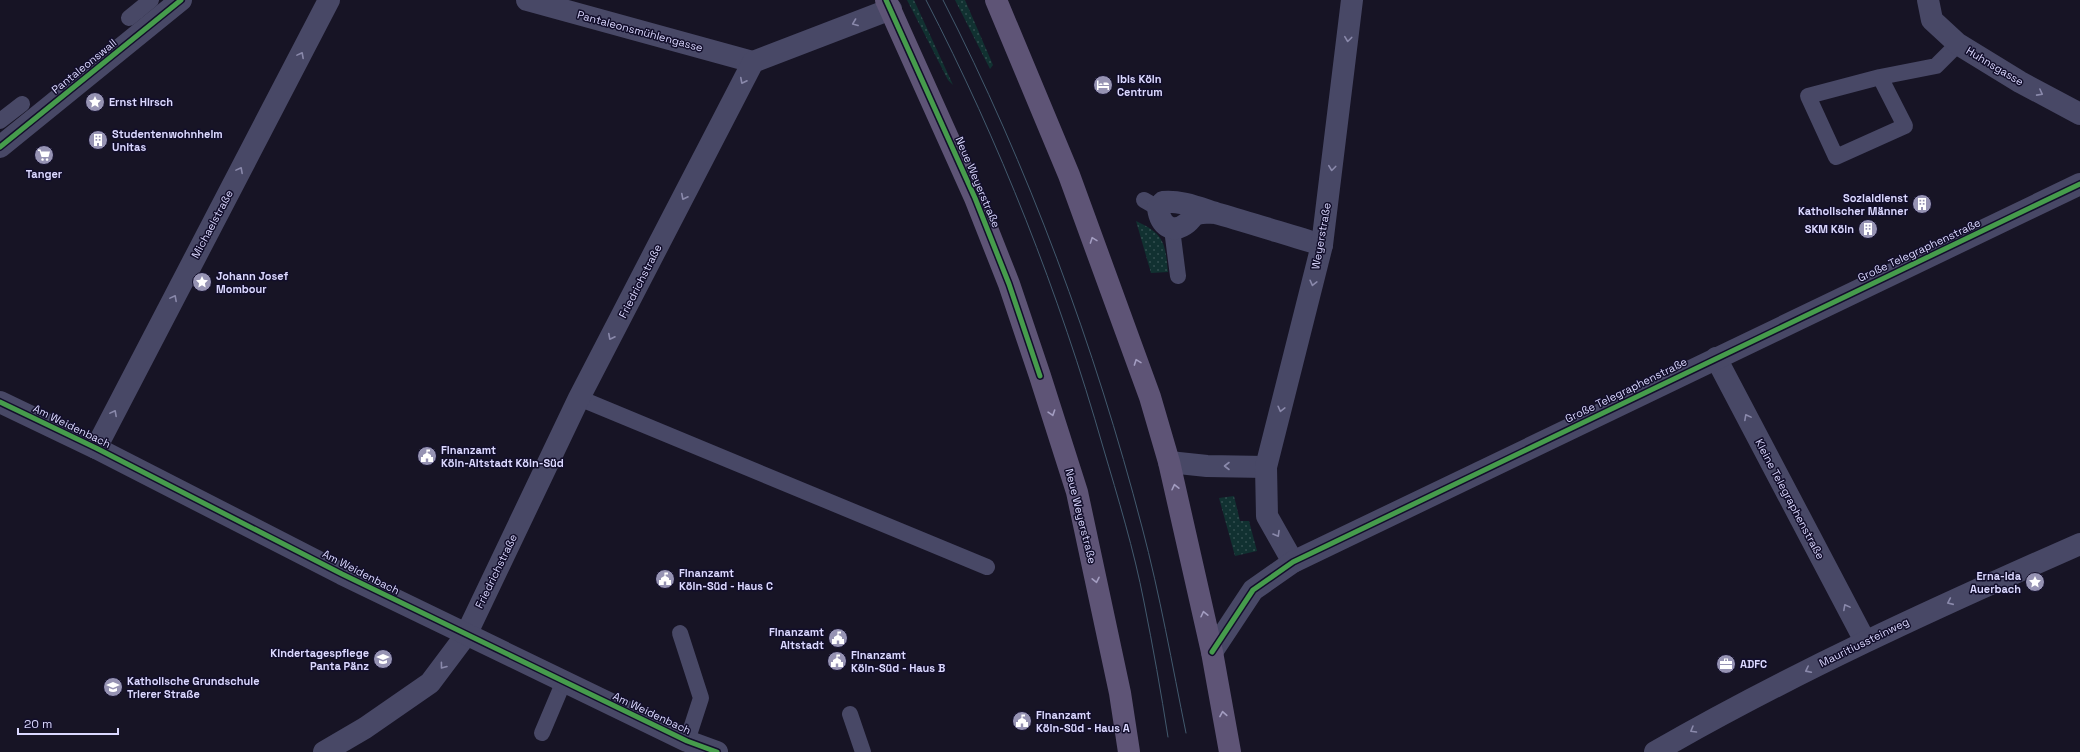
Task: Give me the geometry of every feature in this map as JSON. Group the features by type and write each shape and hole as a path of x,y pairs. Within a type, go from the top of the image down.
{"main road":[{"path":"996,0 1069,175 1150,397 1170,462 1212,652 1230,752"},
{"name":"Neue Weyerstraße","path":"889,5 978,205 1010,284 1045,391 1077,492 1120,693 1129,752"}],"street":[{"name":"Pantaleonswall","path":"0,147 181,0"},
{"name":"Michaelstraße","path":"96,448 329,0"},
{"name":"Pantaleonsmühlengasse","path":"527,0 754,62"},
{"name":"Weyerstraße","path":"1293,562 1267,516 1266,466 1322,245 1352,0"},
{"name":"Huhnsgasse","path":"1928,0 1932,20 1958,44 2020,82 2080,114"},
{"path":"754,62 889,5"},
{"name":"Friedrichstraße","path":"324,752 365,728 430,683 466,635 579,398 754,62"},
{"name":"Große Telegraphenstraße","path":"1212,652 1252,590 1293,562 2080,184"},
{"path":"1215,213 1201,212 1194,215 1180,227 1172,229 1164,225 1151,204 1171,201 1215,213 1322,245"},
{"name":"Kleine Telegraphenstraße","path":"1716,358 1865,641"},
{"name":"Am Weidenbach","path":"0,402 96,448 342,574 466,635 687,741 717,752"},
{"path":"1170,462 1207,466 1266,466"},
{"name":"Mauritiussteinweg","path":"1654,752 1721,714 1865,641 2080,544"}],"lane":[{"path":"129,18 151,0"},
{"path":"1880,76 1905,126 1836,157 1808,96 1880,76 1936,66 1958,44"},
{"path":"0,121 22,104"},
{"path":"1172,229 1178,276"},
{"path":"579,398 987,567"},
{"path":"680,633 701,698 687,741"},
{"path":"542,733 564,681"},
{"path":"850,714 863,752"}],"green space":[{"path":"907,0 914,0 953,85 948,80"},
{"path":"955,0 965,0 993,65 990,69"},
{"path":"1136,221 1158,235 1166,253 1168,272 1151,273"},
{"path":"1234,496 1240,521 1249,521 1257,551 1235,556 1219,498"}],"tram line":[{"path":"926,0 979,109 1026,219 1086,389 1125,524 1140,583 1151,636 1168,737"},
{"path":"943,0 974,63 1031,192 1081,325 1103,392 1142,527 1160,604 1186,733"}],"cycle path":[{"path":"0,147 181,0"},
{"path":"886,0 975,198 1009,284 1040,376"},
{"path":"1212,652 1253,590 1293,562 2080,184"},
{"path":"0,402 96,448 342,574 687,741 717,752"}],"place":[{"name":"Ibis Köln Centrum","path":"1103,85"},
{"name":"Ernst Hirsch","path":"95,102"},
{"name":"Studentenwohnheim Unitas","path":"98,140"},
{"name":"Tanger","path":"44,155"},
{"name":"Sozialdienst Katholischer Männer","path":"1922,204"},
{"name":"SKM Köln","path":"1868,229"},
{"name":"Johann Josef Mombour","path":"202,282"},
{"name":"Finanzamt Köln-Altstadt Köln-Süd","path":"427,456"},
{"name":"Finanzamt Köln-Süd - Haus C","path":"665,579"},
{"name":"Erna-Ida Auerbach","path":"2035,582"},
{"name":"Finanzamt Altstadt","path":"838,638"},
{"name":"Kindertagespflege Panta Pänz","path":"383,659"},
{"name":"Finanzamt Köln-Süd - Haus B","path":"837,661"},
{"name":"ADFC","path":"1726,664"},
{"name":"Katholische Grundschule Trierer Straße","path":"113,687"},
{"name":"Finanzamt Köln-Süd - Haus A","path":"1022,721"}]}
